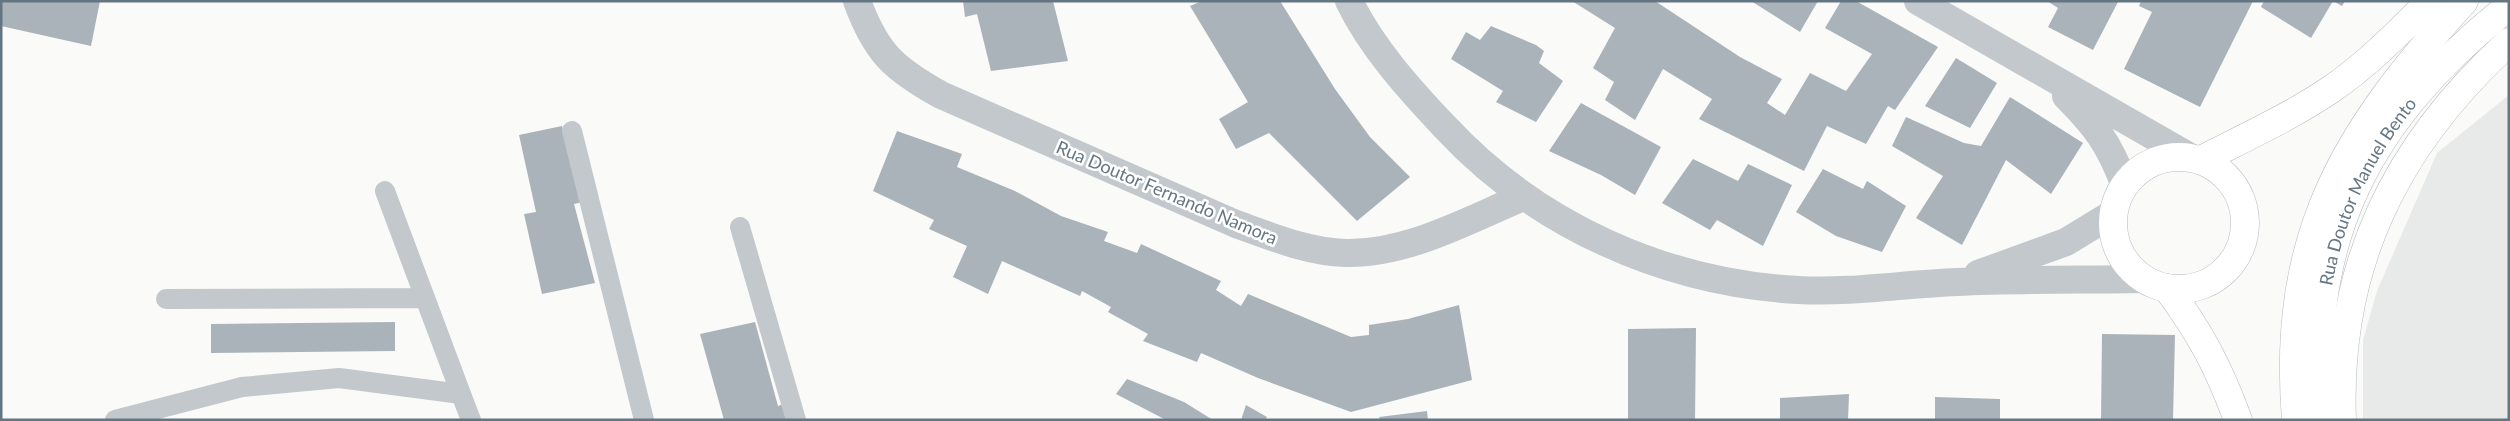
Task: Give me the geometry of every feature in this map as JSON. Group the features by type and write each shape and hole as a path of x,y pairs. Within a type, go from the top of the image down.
{"street":[{"name":"Rua Doutor Fernando Namora","path":"857,1 866,25 880,49 897,68 941,96 1236,224 1275,238 1313,248 1347,253 1385,248 1423,238 1523,197"},
{"path":"1349,1 1400,79 1457,140 1523,197 1588,234 1620,249 1690,275 1798,290 1879,289 1956,282 2155,283 2189,289 2209,282 2227,269 2239,250 2246,229 2244,208 2235,187 2220,171 1918,1"},
{"path":"2238,420 2223,380 2194,324 2155,283 2128,267 2118,251 2112,233 2112,214 2116,198 2124,183 2138,170 2154,161 2172,157 2196,158 2291,114 2329,91 2378,52 2430,1"},
{"name":"Rua Doutor Manuel Bento","path":"2296,420 2293,354 2296,314 2305,258 2316,220 2336,175 2376,108 2403,71 2464,1"},
{"name":"Rua Doutor Manuel Bento","path":"2321,420 2318,385 2320,312 2335,235 2350,196 2387,132 2416,96 2475,34 2509,6"},
{"path":"2342,420 2342,349 2347,317 2366,249 2381,210 2397,177 2442,112 2468,80 2509,42"},
{"path":"2042,72 2090,120 2100,133 2124,183"},
{"path":"1956,282 2066,242 2112,214"}],"lane":[{"path":"572,131 644,420"},
{"path":"385,192 471,420"},
{"path":"740,227 796,420"},
{"path":"166,299 425,298"},
{"path":"120,419 242,387 339,378 461,394"}],"shaded area":[{"path":"2509,95 2509,420 2363,420 2363,340 2377,291 2437,153"}],"building":[{"path":"1,1 100,1 91,46 1,26"},
{"path":"963,1 1053,1 1068,61 991,71 977,14 965,17"},
{"path":"1202,1 1280,1 1335,89 1370,137 1410,177 1357,221 1269,133 1236,149 1219,119 1248,102 1190,6"},
{"path":"1572,1 1655,1 1740,57 1782,79 1767,103 1785,115 1810,73 1846,91 1872,54 1825,28 1841,1 1856,1 1938,47 1895,110 1888,106 1866,144 1827,126 1804,171 1699,119 1712,99 1663,69 1635,120 1605,100 1614,82 1593,68 1615,28"},
{"path":"1751,1 1818,1 1800,32"},
{"path":"2047,1 2118,2 2093,50 2048,27 2058,8"},
{"path":"2141,1 2253,1 2200,107 2124,69 2152,12 2139,6"},
{"path":"2264,1 2333,1 2311,38 2261,7"},
{"path":"2333,1 2345,1 2342,6"},
{"path":"1491,26 1536,45 1544,51 1539,63 1563,81 1536,122 1496,102 1503,91 1451,59 1466,32 1480,40"},
{"path":"1956,58 1997,83 1970,128 1925,106"},
{"path":"2010,97 2083,143 2051,194 2006,160 1962,245 1916,218 1943,176 1892,146 1906,117 1964,143 1981,146"},
{"path":"1581,103 1661,147 1635,195 1601,175 1549,151"},
{"path":"562,126 583,202 574,204 595,283 542,294 524,214 536,212 519,135"},
{"path":"897,131 962,154 957,167 1015,191 1061,216 1108,232 1104,241 1137,253 1141,244 1221,281 1216,290 1241,306 1248,294 1351,337 1369,335 1369,325 1408,319 1459,305 1472,380 1351,412 1258,378 1201,353 1197,362 1143,341 1148,334 1108,312 1111,307 1082,291 1080,296 1002,261 988,294 953,277 967,246 929,229 934,220 873,191"},
{"path":"1693,159 1738,181 1748,164 1792,185 1763,246 1717,220 1710,230 1662,203"},
{"path":"1823,169 1863,189 1867,181 1906,206 1882,252 1836,236 1796,212"},
{"path":"395,322 395,351 211,353 211,324"},
{"path":"755,322 778,406 783,404 787,420 724,420 700,334"},
{"path":"1696,328 1695,420 1628,420 1628,329"},
{"path":"2102,334 2175,335 2173,420 2101,420"},
{"path":"1127,379 1184,402 1213,420 1166,420 1116,394"},
{"path":"1849,394 1848,420 1780,420 1780,398"},
{"path":"1935,397 2000,399 2000,420 1935,420"},
{"path":"1246,405 1267,417 1265,420 1241,420"},
{"path":"1427,411 1428,420 1380,420 1379,417"}]}
